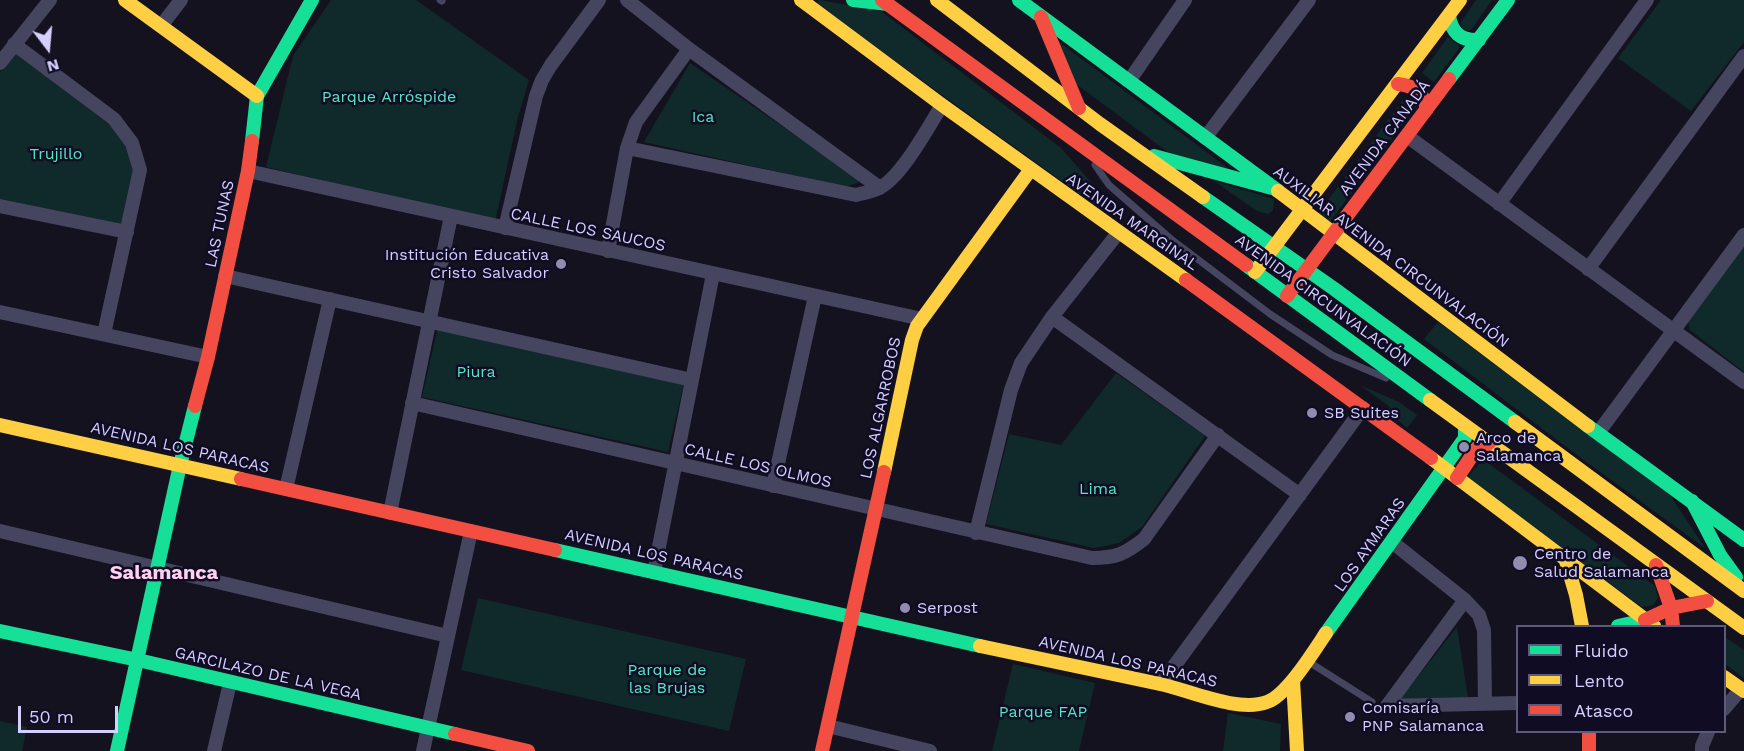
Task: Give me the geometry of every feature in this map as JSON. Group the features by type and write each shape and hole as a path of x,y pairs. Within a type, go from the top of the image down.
{"main road":[{"path":"125,0 257,96"},
{"name":"LAS TUNAS","path":"117,751 180,465 208,357 248,171 257,96 312,0"},
{"name":"AVENIDA MARGINAL","path":"801,0 1118,233 1236,315 1363,408 1650,623"},
{"path":"853,0 885,2"},
{"name":"AVENIDA CIRCUNVALACIÓN","path":"937,0 1139,153 1307,269 1744,589"},
{"name":"AUXILIAR AVENIDA CIRCUNVALACIÓN","path":"1019,0 1334,233 1446,321 1744,540"},
{"name":"AVENIDA CANADÁ","path":"1255,272 1460,0"},
{"name":"AVENIDA CANADÁ","path":"1287,296 1508,0"},
{"name":"AVENIDA CIRCUNVALACIÓN","path":"885,2 1744,628"},
{"path":"1449,16 1450,27 1458,37 1468,41 1479,40"},
{"path":"1041,17 1079,108"},
{"path":"1398,84 1409,84 1419,89 1428,109"},
{"path":"1139,153 1272,188"},
{"name":"LOS ALGARROBOS","path":"822,751 912,340 922,319 1030,169"},
{"name":"AVENIDA LOS PARACAS","path":"0,425 1161,684 1228,702 1253,705 1269,702 1293,680"},
{"name":"LOS AYMARAS","path":"1293,680 1466,438 1466,426"},
{"path":"1457,478 1477,448 1489,443"},
{"path":"1692,501 1720,555 1744,589"},
{"path":"1566,561 1582,625"},
{"path":"1656,565 1671,608 1673,625"},
{"path":"1634,625 1650,623 1671,608 1707,601"},
{"name":"GARCILAZO DE LA VEGA","path":"0,631 138,660 528,751"},
{"path":"1726,678 1743,690"},
{"path":"1293,680 1297,751"},
{"path":"1589,733 1589,751"}],"street":[{"path":"0,63 50,0"},
{"path":"161,26 181,0"},
{"path":"504,228 539,88 551,65 599,0"},
{"path":"627,0 689,49 880,188"},
{"path":"1129,81 1185,0"},
{"path":"1205,138 1309,0"},
{"path":"1499,204 1647,0"},
{"path":"14,44 114,119 132,143 140,170 104,334"},
{"path":"608,251 627,148 636,122 689,49"},
{"path":"1588,268 1742,62"},
{"path":"627,148 856,195 880,188 902,166 916,148 942,105"},
{"path":"1407,136 1744,382"},
{"name":"CALLE LOS SAUCOS","path":"248,171 922,319"},
{"path":"0,206 127,232"},
{"path":"390,513 451,216"},
{"path":"976,532 1011,390 1021,363 1052,317 1118,233"},
{"path":"1598,433 1744,235"},
{"path":"654,572 713,274"},
{"path":"225,276 692,380"},
{"path":"773,486 815,296"},
{"path":"286,489 330,299"},
{"path":"0,312 208,357"},
{"path":"1052,317 1300,495"},
{"name":"CALLE LOS OLMOS","path":"412,403 1092,558 1111,558 1127,552 1144,539 1218,435"},
{"path":"1161,684 1363,408"},
{"path":"0,531 448,636"},
{"path":"423,751 471,531"},
{"path":"1392,542 1466,600 1479,615 1484,630 1485,703"},
{"path":"1466,600 1387,706 1516,703"},
{"path":"214,751 230,683"},
{"path":"1726,708 1743,690"},
{"path":"828,726 930,751"},
{"path":"1702,751 1708,733"}],"lane":[{"path":"1083,148 1110,185 1171,239 1270,314 1332,355 1421,393"},
{"path":"1307,661 1372,702"}],"green space":[{"name":"Parque Arróspide","path":"331,0 416,0 529,80 518,117 495,222 266,167 293,56"},
{"path":"819,0 882,12 1061,148 1112,206 1106,213 816,4"},
{"path":"1476,0 1492,0 1472,29 1466,31 1462,28 1461,22"},
{"path":"1661,0 1744,0 1744,42 1691,111 1618,58"},
{"path":"1051,36 1240,177 1184,164 1076,84"},
{"path":"1448,37 1460,47 1434,82 1422,73"},
{"name":"Trujillo","path":"15,53 111,126 128,146 136,171 123,225 0,199 0,72"},
{"name":"Ica","path":"690,63 862,181 846,187 644,142"},
{"path":"1405,97 1417,105 1323,231 1311,223"},
{"path":"1214,181 1274,199 1273,210 1268,214 1257,211"},
{"path":"1744,244 1744,372 1690,330 1688,321"},
{"path":"1438,322 1670,495 1705,548 1585,461 1424,339"},
{"name":"Piura","path":"438,327 684,383 668,452 422,397"},
{"name":"Lima","path":"1116,373 1205,436 1142,527 1119,543 1094,548 986,524 1009,434 1061,445"},
{"path":"1360,385 1399,402 1417,415 1407,428 1388,411 1390,407"},
{"path":"1488,463 1655,586 1658,598 1653,605 1642,607 1467,478 1479,464"},
{"name":"Parque de las Brujas","path":"478,598 746,659 729,731 461,670"},
{"path":"1457,627 1468,698 1398,702"},
{"path":"1726,638 1744,650 1744,678 1726,665"},
{"name":"Parque FAP","path":"1013,664 1095,683 1079,751 992,751"},
{"path":"1228,713 1281,724 1280,751 1223,751"},
{"path":"0,721 27,727 22,751 0,751"}],"traffic: fast":[{"path":"252,141 257,96 312,0"},
{"path":"853,0 888,4"},
{"path":"1019,0 1278,191"},
{"path":"1449,79 1508,0"},
{"path":"1449,16 1452,27 1458,35 1467,39 1479,40"},
{"path":"1154,156 1272,188"},
{"path":"1203,197 1333,288 1515,422"},
{"path":"1246,265 1430,400"},
{"path":"117,751 195,406"},
{"path":"1326,633 1465,438 1465,426"},
{"path":"1588,426 1744,540"},
{"path":"1692,501 1720,555 1736,577"},
{"path":"555,550 980,646"},
{"path":"1622,625 1645,620"},
{"path":"0,631 138,660 455,734"}],"traffic: slow":[{"path":"125,0 257,96"},
{"path":"801,0 942,105 1186,280"},
{"path":"937,0 1100,124 1203,197"},
{"path":"1255,272 1460,0"},
{"path":"884,472 917,326 1031,169"},
{"path":"1278,191 1588,426"},
{"path":"1430,400 1744,628"},
{"path":"1515,422 1744,591"},
{"path":"0,425 241,479"},
{"path":"1431,458 1653,625"},
{"path":"1566,561 1582,625"},
{"path":"980,646 1160,684 1228,703 1255,705 1267,702 1283,691 1300,672 1326,633"},
{"path":"1726,678 1744,691"},
{"path":"1293,680 1297,751"}],"traffic: jam":[{"path":"882,0 1246,265"},
{"path":"1041,17 1079,108"},
{"path":"1287,296 1449,79"},
{"path":"1398,84 1409,86 1421,94 1427,109"},
{"path":"195,406 208,357 248,171 252,141"},
{"path":"1186,280 1431,458"},
{"path":"1457,478 1477,448 1489,443"},
{"path":"822,751 884,472"},
{"path":"241,479 555,550"},
{"path":"1656,565 1671,608 1673,625"},
{"path":"1645,620 1671,608 1707,601"},
{"path":"1589,733 1589,751"},
{"path":"455,734 528,751"}],"place":[{"name":"Institución Educativa Cristo Salvador","path":"561,264"},
{"name":"SB Suites","path":"1312,413"},
{"name":"Arco de Salamanca","path":"1464,447"},
{"name":"Centro de Salud Salamanca","path":"1520,563"},
{"name":"Serpost","path":"905,608"},
{"name":"Comisaría PNP Salamanca","path":"1350,717"}],"district":[{"name":"Salamanca","path":"164,573"}]}
